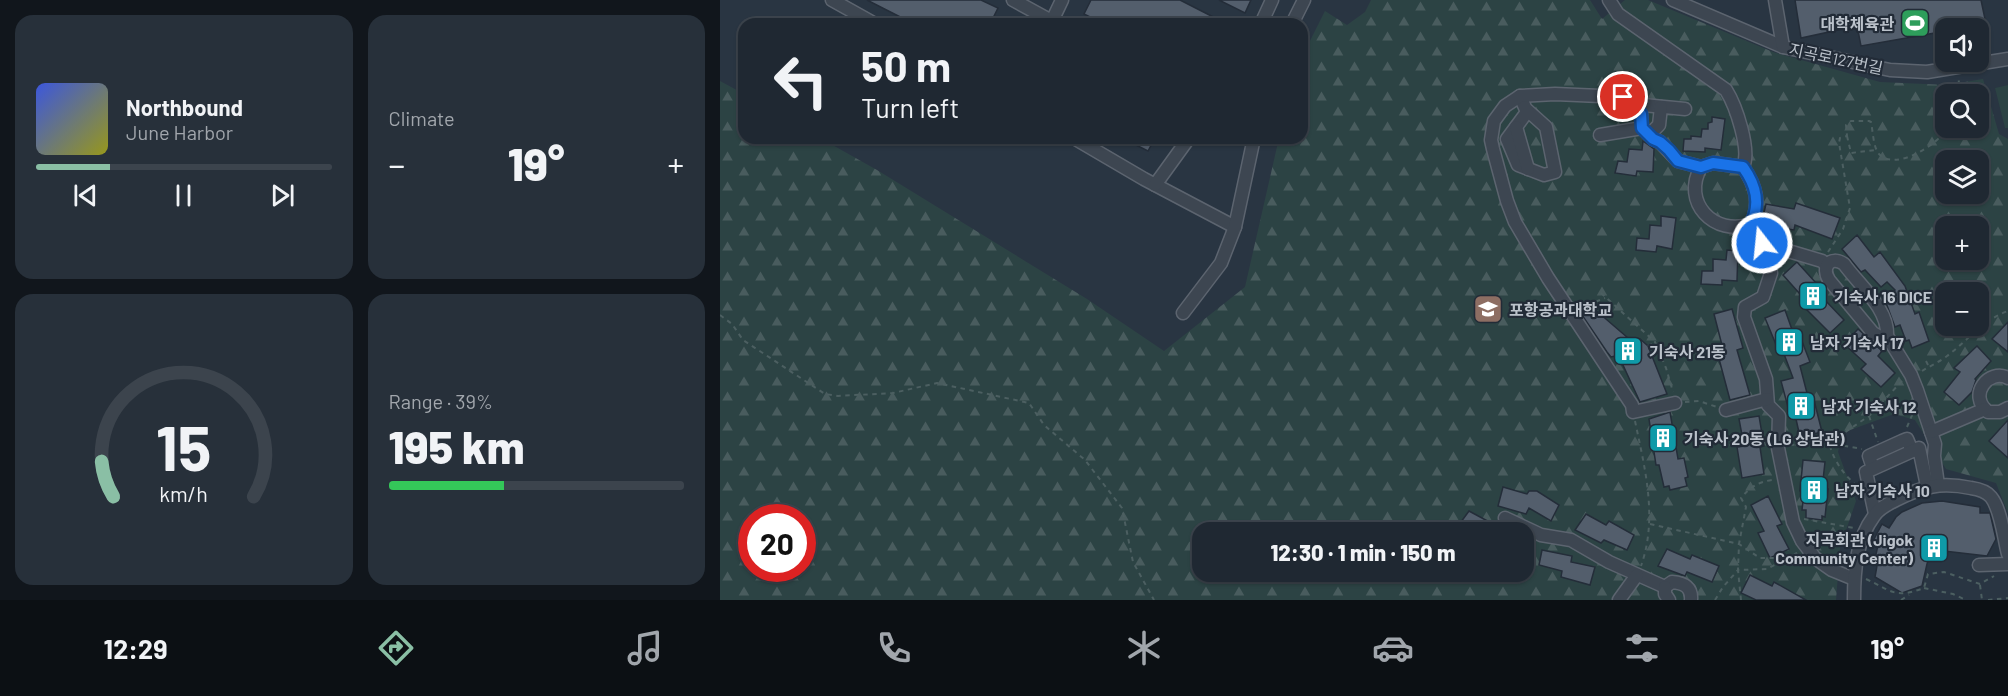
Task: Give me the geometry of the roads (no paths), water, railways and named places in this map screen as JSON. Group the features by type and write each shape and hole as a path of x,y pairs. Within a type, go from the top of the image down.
{"street":[{"path":"832,0 848,4 867,18"},
{"path":"1013,0 1030,4 1048,18"},
{"path":"1057,18 1062,0"},
{"path":"1265,18 1272,0"},
{"path":"1295,18 1304,0"},
{"path":"1609,0 1618,14 1726,90 1732,102 1744,144 1746,155 1743,167 1754,184 1756,192 1756,214 1751,224 1727,226 1709,219 1704,214 1695,188 1696,176 1701,167"},
{"name":"지곡로127번길","path":"1673,0 1783,47 1898,71 1927,72 2008,59"},
{"path":"1775,0 1783,47"},
{"path":"1675,403 1633,412 1632,405 1572,316 1515,222 1491,140 1494,121 1505,106 1520,96 1555,94 1623,97 1641,114 1645,132 1669,150 1678,161 1701,167 1713,163 1743,167"},
{"path":"1520,96 1526,109 1546,127 1555,172 1544,175 1518,165 1507,140 1527,112 1526,109"},
{"path":"1633,104 1685,109"},
{"path":"1600,135 1645,132 1659,124 1661,107"},
{"path":"1084,144 1155,185 1235,227"},
{"path":"1155,185 1185,144"},
{"path":"1183,313 1221,263 1235,227 1253,144"},
{"path":"1751,224 1762,243 1771,273 1763,297 1744,307 1744,317 1763,367 1768,405 1779,416 1778,446 1793,522 1807,548 1821,563 1854,579"},
{"path":"1762,243 1766,240 1770,241 1785,250 1824,263 1834,260 1844,264 1875,303 1886,320 1887,336 1911,375 1935,444 1933,486"},
{"path":"1824,263 1829,280 1873,333 1880,337 1887,336"},
{"path":"2008,378 2005,375 1998,376 1984,383 1980,388 1979,401 1988,412 2008,408"},
{"path":"1726,410 1767,399"},
{"path":"1930,432 1985,409"},
{"path":"1873,468 1869,456 1879,451 1907,439 1912,451"},
{"path":"1875,514 1866,471 1919,448 1933,486"},
{"path":"1854,600 1856,561 1866,530 1875,514 1885,505 1933,486 1952,484 1979,489 1992,497 2008,554"},
{"path":"1505,518 1541,535 1571,540 1610,562 1665,587"},
{"path":"1979,565 2004,568"},
{"path":"1619,600 1637,575"},
{"path":"1665,587 1672,582 1686,585 1691,591 1691,600"},
{"path":"1665,587 1665,594 1669,600"}],"place":[{"name":"대학체육관","path":"1915,23"},
{"name":"기숙사 16 DICE","path":"1813,296"},
{"name":"포항공과대학교","path":"1488,309"},
{"name":"남자 기숙사 17","path":"1789,342"},
{"name":"기숙사 21동","path":"1628,351"},
{"name":"남자 기숙사 12","path":"1801,406"},
{"name":"기숙사 20동 (LG 상남관)","path":"1663,438"},
{"name":"남자 기숙사 10","path":"1814,490"},
{"name":"지곡회관 (Jigok Community Center)","path":"1934,548"}]}
